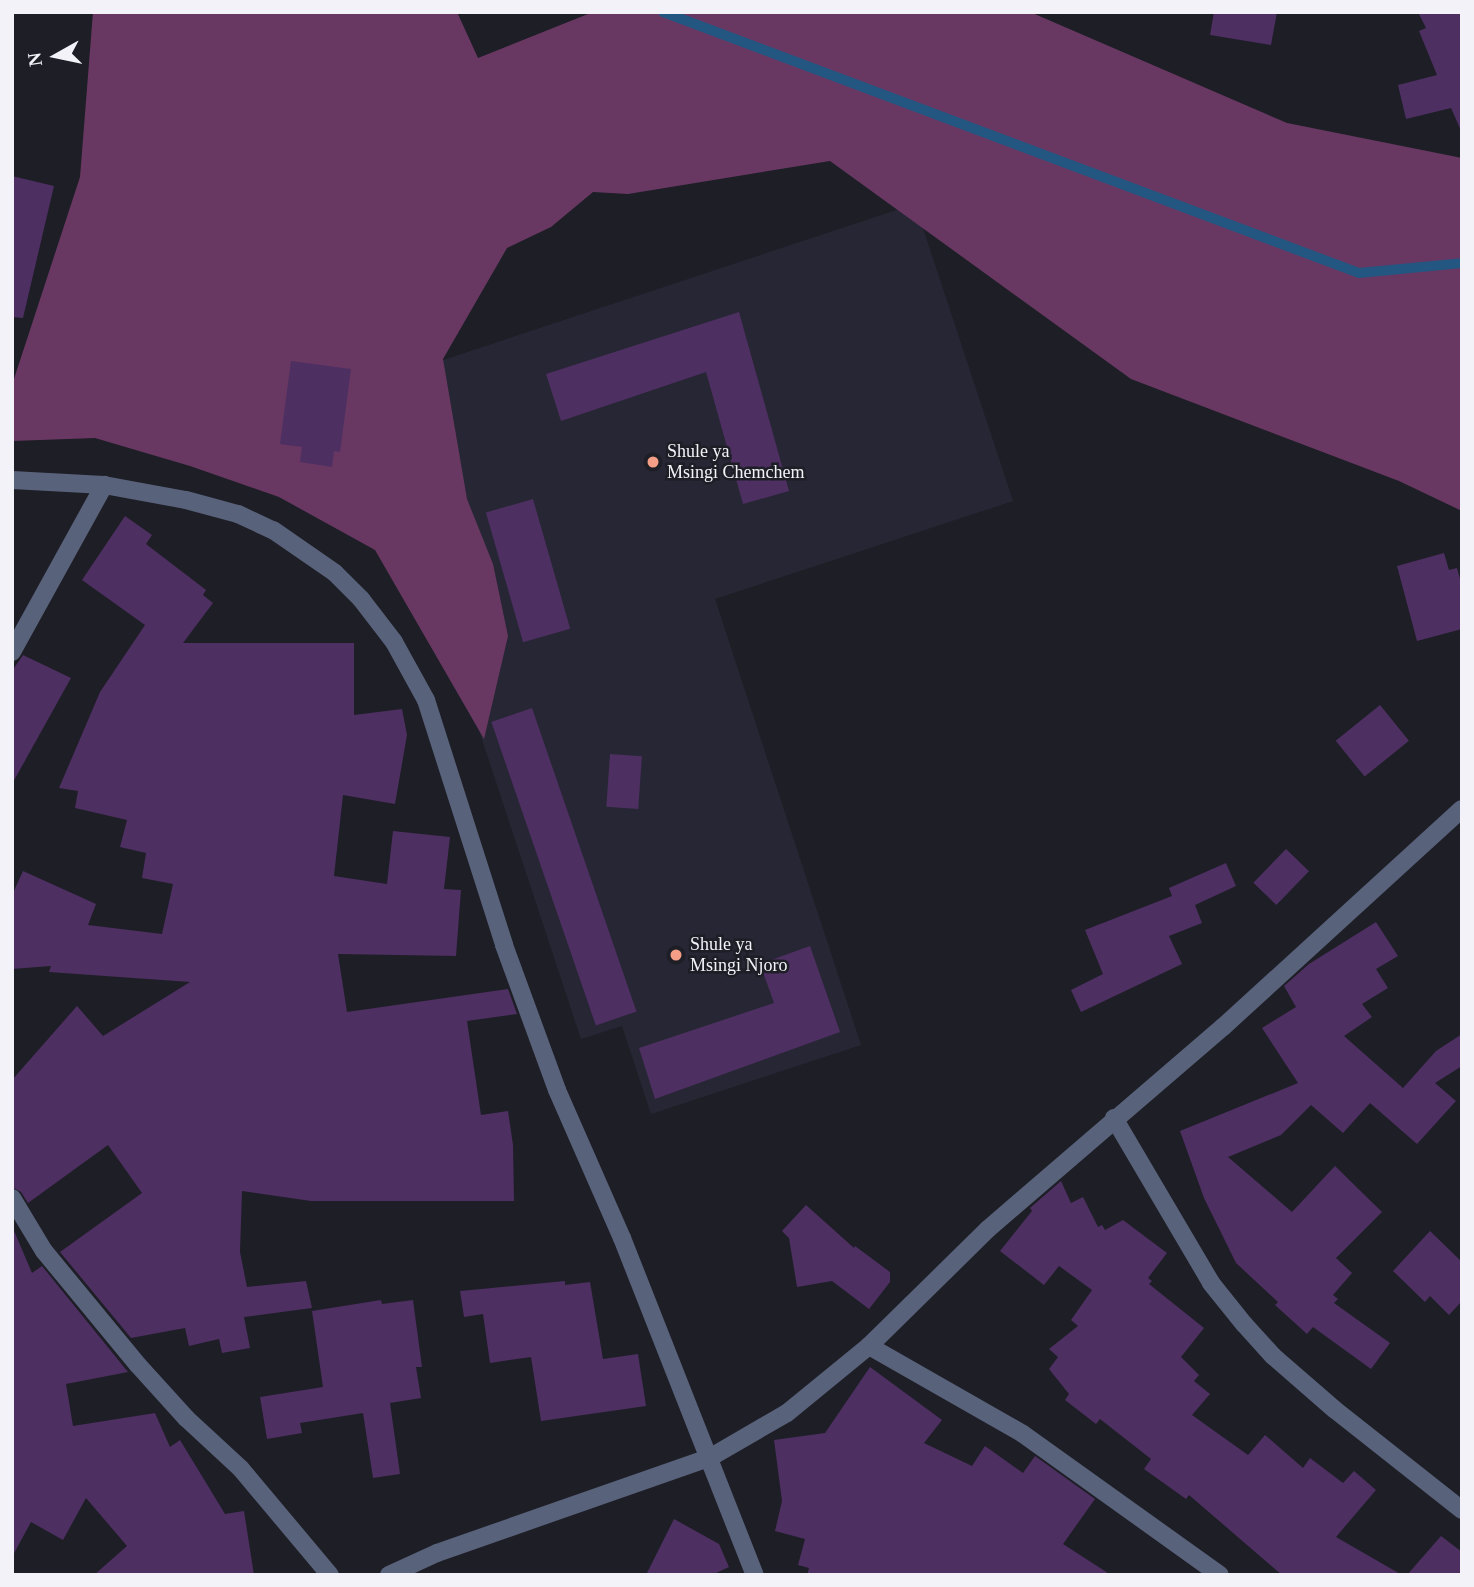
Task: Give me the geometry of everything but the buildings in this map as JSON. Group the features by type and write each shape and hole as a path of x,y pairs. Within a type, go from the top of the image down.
{"street":[{"path":"12,480 104,485 186,500 238,514 273,530 335,573 362,599 394,642 426,700 504,945 557,1090 622,1238 711,1457 755,1575"},
{"path":"12,652 104,485"},
{"path":"389,1575 437,1553 711,1457 787,1413 869,1346 988,1229 1223,1027 1462,809"},
{"path":"1114,1118 1211,1283 1244,1324 1273,1356 1334,1409 1410,1472 1462,1510"},
{"path":"12,1198 44,1251 138,1365 186,1418 241,1469 330,1575"},
{"path":"869,1346 1023,1434 1220,1575"}],"shaded area":[{"path":"93,12 457,12 478,58 593,12 1030,12 1287,123 1462,158 1462,511 1399,481 1131,379 830,161 628,194 593,192 551,227 507,248 443,359 467,499 493,564 508,636 484,739 375,550 279,497 190,466 95,438 12,441 12,385 80,177"},
{"path":"915,204 1013,501 715,599 861,1045 651,1114 622,1026 581,1039 459,670 401,374"}],"waterway":[{"path":"663,12 1359,273 1462,263"}],"place":[{"name":"Shule ya Msingi Chemchem","path":"653,462"},
{"name":"Shule ya Msingi Njoro","path":"676,955"}]}
